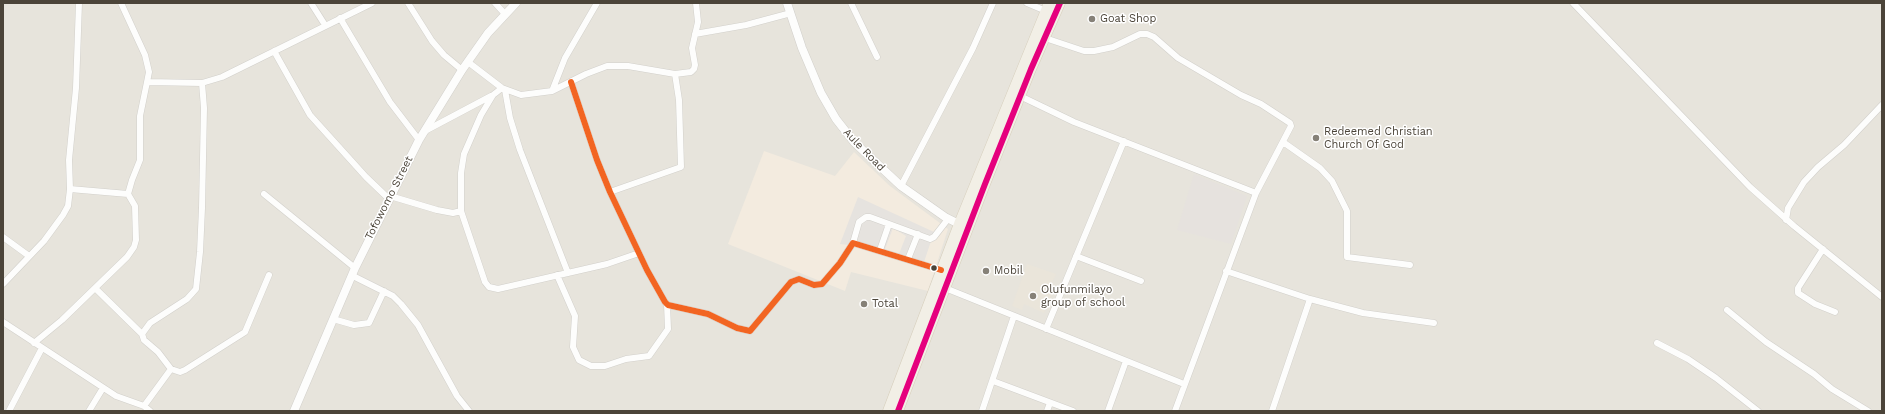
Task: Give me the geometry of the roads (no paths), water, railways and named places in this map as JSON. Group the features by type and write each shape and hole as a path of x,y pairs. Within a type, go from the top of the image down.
{"main road":[{"path":"898,411 1020,96 1060,3"},
{"path":"888,411 958,224 1048,7"}],"street":[{"path":"3,284 44,241 68,206 70,189 69,160 76,88 79,3"},
{"path":"121,3 146,59 149,72 140,116 140,160 128,194"},
{"path":"312,3 325,25"},
{"path":"147,82 202,83 241,68 372,3"},
{"path":"408,3 432,41 444,55 462,70"},
{"path":"495,3 505,14"},
{"name":"Tofowomo Street","path":"294,411 354,272 389,197 419,140 462,70 488,33 516,3"},
{"path":"552,91 565,58 597,3"},
{"path":"468,62 503,89 520,95 552,91 586,74 607,66 628,66 675,74 688,73 694,69 692,48 698,22 696,3"},
{"name":"Aule Road","path":"787,3 802,48 821,93 836,119 854,142 901,186 948,219 958,224"},
{"path":"851,3 877,57"},
{"path":"901,186 972,48 993,3"},
{"path":"1027,3 1048,7"},
{"path":"1573,3 1750,186 1786,220 1882,297"},
{"path":"695,34 746,25 791,13"},
{"path":"340,18 386,96 419,140"},
{"path":"1045,38 1084,51 1094,51 1113,47 1140,34 1147,34 1154,37 1178,58 1288,121 1291,126 1256,193 1174,411"},
{"path":"274,51 310,115 355,166 389,197 437,210 453,213 462,211"},
{"path":"610,192 681,167 678,100 675,74"},
{"path":"557,275 575,316 573,347 579,360 590,366 605,366 626,359 649,356 668,329 667,304 639,253 610,192 597,160 571,82"},
{"path":"142,334 150,323 187,299 196,289 200,252 202,208 204,108 202,83"},
{"path":"424,132 503,89"},
{"path":"503,89 520,150 568,272"},
{"path":"493,95 481,115 464,154 461,173 462,211 482,277 489,287 498,289 608,264 639,253"},
{"path":"1020,96 1074,122 1256,193"},
{"path":"1786,220 1788,208 1804,182 1818,167 1844,145 1882,104"},
{"path":"1046,328 1124,142"},
{"path":"1282,142 1326,174 1345,204 1348,229 1347,257 1410,265"},
{"path":"34,344 127,257 134,247 136,240 136,212 134,202 128,194 70,189"},
{"path":"264,194 354,272 402,304 418,325 457,396 469,411"},
{"path":"667,304 708,314 737,328 750,331 790,282 799,279 814,285 822,284 840,263 853,243 862,219 870,217 932,239 948,219"},
{"path":"880,250 889,224"},
{"path":"908,259 918,234"},
{"path":"3,237 30,256"},
{"path":"853,243 880,250 941,270"},
{"path":"1823,249 1798,288 1798,292 1815,304 1835,312"},
{"path":"1076,256 1141,281"},
{"path":"1226,271 1310,299 1363,313 1434,323"},
{"path":"95,288 142,334 144,340 158,352 171,369 180,372 245,332 269,275"},
{"path":"945,288 1184,384"},
{"path":"333,319 354,325 369,322 384,291"},
{"path":"1272,411 1310,299"},
{"path":"1727,310 1766,342 1814,374 1828,386 1868,411"},
{"path":"982,411 1014,316"},
{"path":"3,322 34,344 63,360 116,396 144,406 150,411"},
{"path":"1657,344 1688,359 1716,378 1758,411"},
{"path":"9,411 42,348"},
{"path":"1108,411 1126,361"},
{"path":"144,406 171,369"},
{"path":"993,381 1073,411"},
{"path":"89,411 103,388"},
{"path":"1047,411 1050,402"}],"place":[{"name":"Goat Shop","path":"1092,19"},
{"name":"Redeemed Christian Church Of God","path":"1316,138"},
{"name":"Mobil","path":"986,271"},
{"name":"Olufunmilayo group of school","path":"1033,296"},
{"name":"Total","path":"864,304"}]}
